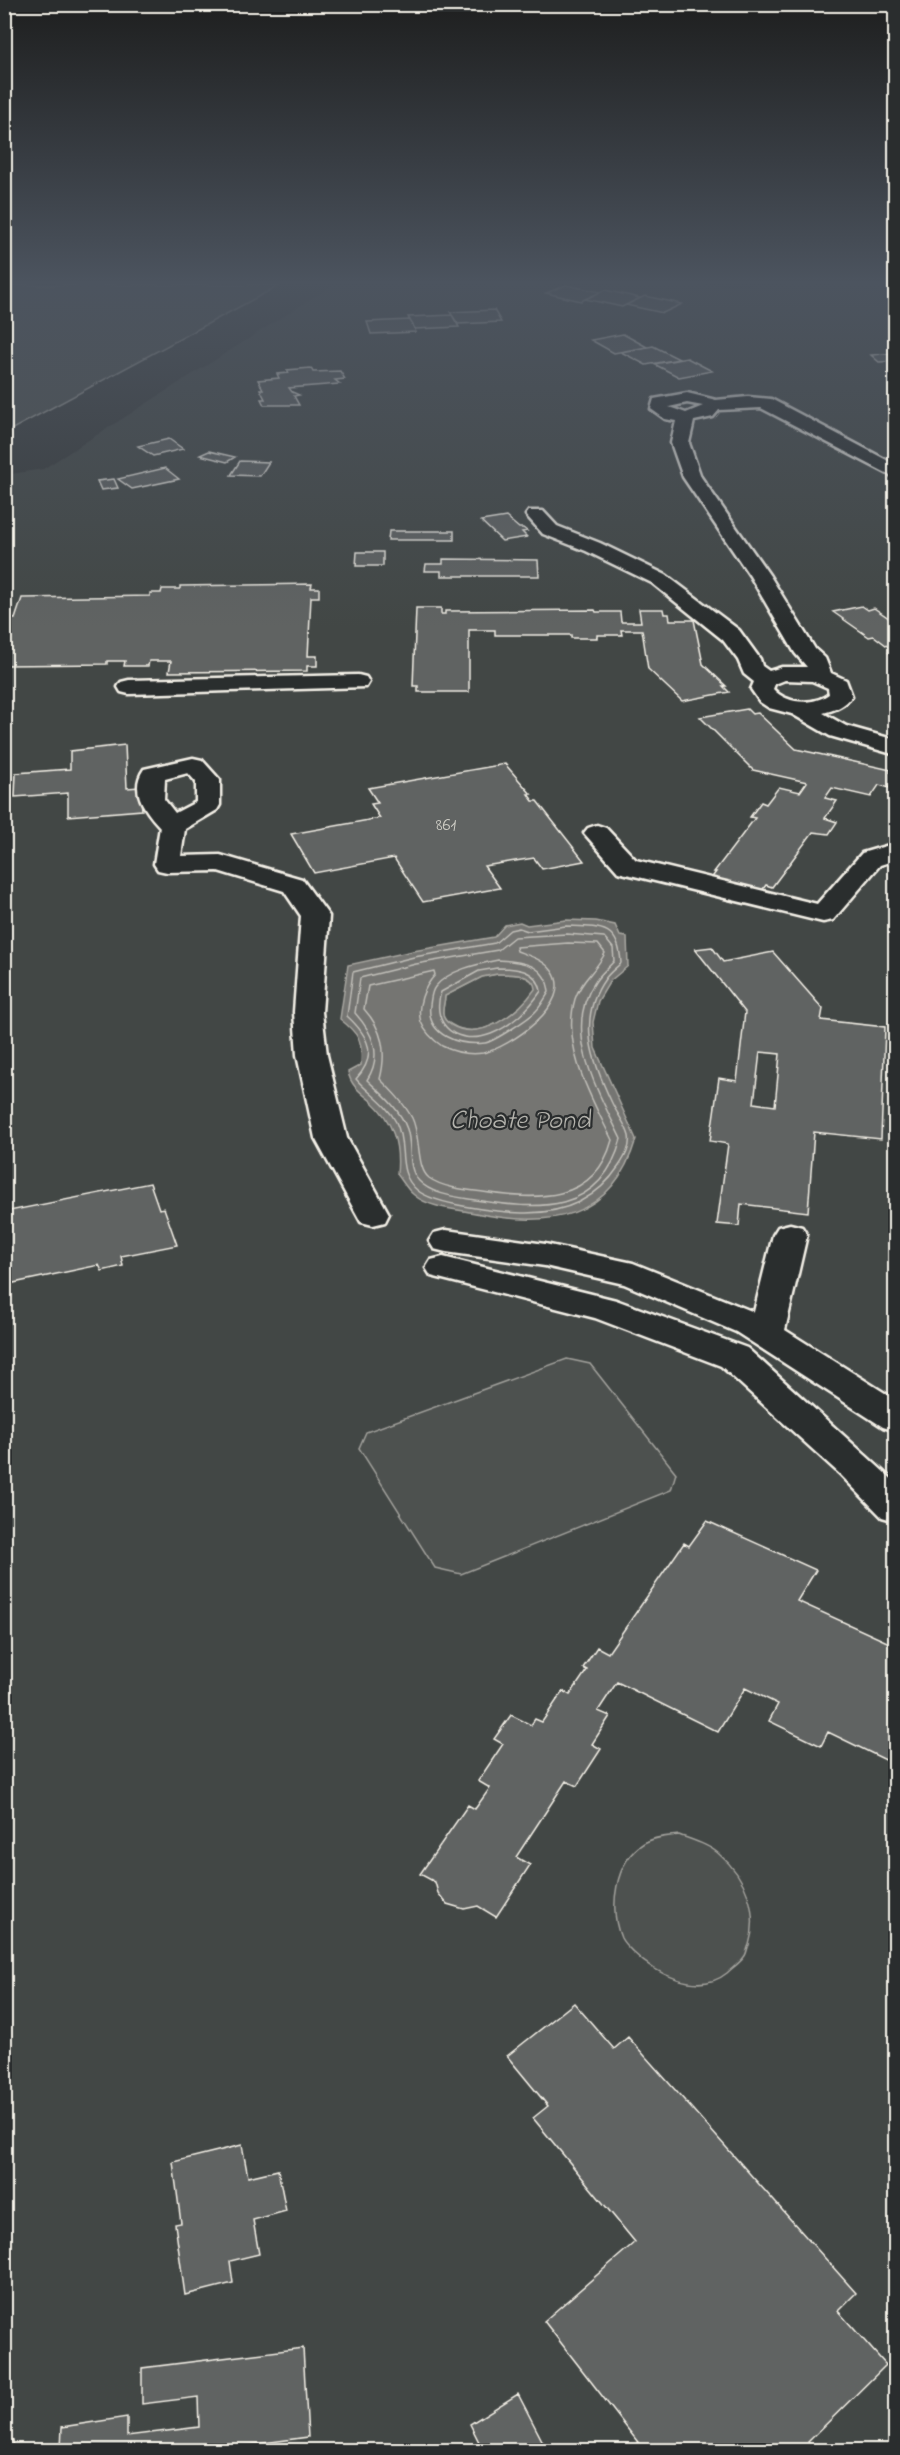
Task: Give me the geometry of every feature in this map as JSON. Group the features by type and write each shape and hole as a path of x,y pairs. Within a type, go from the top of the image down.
{"street":[{"path":"673,400 660,403 660,410 686,418 707,413 714,405"},
{"path":"699,400 714,405 765,403 896,472"},
{"path":"686,418 680,443 692,477 760,576 806,653 817,663 821,676"},
{"path":"536,515 550,530 593,547 659,579 731,635 749,659 753,669 781,676 821,676 838,685 841,690 841,696 828,705 798,708"},
{"path":"806,653 781,676 762,689 770,699 798,708 838,732 861,736 896,748"},
{"path":"129,687 358,682"},
{"path":"828,705 855,727 861,736"},
{"path":"173,825 167,864 220,862 293,885 315,916 308,1012 312,1055 331,1138 373,1214"},
{"path":"597,833 627,866 823,914 871,859 896,851"},
{"path":"766,1335 790,1235"},
{"path":"896,1418 748,1323 633,1274 545,1255 445,1255 604,1308 734,1357 854,1465 896,1507"}],"shaded area":[{"path":"5,400 67,400 5,433"},
{"path":"152,400 895,400 895,2450 5,2450 4,475 43,469"},
{"path":"498,974 526,977 536,989 510,1015 487,1028 463,1030 446,1021 443,1013 445,996 482,977"},
{"path":"567,1359 590,1364 676,1473 671,1490 461,1574 435,1568 359,1448 366,1432"},
{"path":"679,1835 711,1848 729,1864 743,1884 751,1908 752,1933 745,1956 727,1973 716,1980 704,1983 678,1979 653,1968 625,1944 617,1926 615,1900 620,1874 626,1862 644,1843 661,1837"}],"water":[{"name":"Choate Pond","path":"566,920 596,921 615,925 620,936 627,937 628,966 610,981 598,1001 593,1022 595,1048 636,1139 625,1166 611,1187 594,1202 574,1212 552,1218 528,1219 502,1217 427,1203 411,1193 397,1174 396,1143 390,1125 379,1109 356,1088 349,1077 348,1072 361,1065 361,1057 356,1034 340,1019 348,965 494,937 505,925 520,922 527,925","holes":["497,974 526,977 534,984 535,989 519,1007 487,1028 463,1030 446,1021 443,1012 445,996 482,977"]}],"building":[{"path":"261,400 296,400 299,405 264,405"},
{"path":"169,439 183,449 153,456 138,446"},
{"path":"209,451 235,457 227,462 200,455"},
{"path":"240,461 269,462 260,476 231,475"},
{"path":"165,468 179,479 132,489 118,479"},
{"path":"114,479 118,488 101,490 97,481"},
{"path":"506,517 519,528 527,531 522,532 527,537 502,541 481,521"},
{"path":"389,531 454,531 454,540 388,540"},
{"path":"357,552 383,552 383,566 356,566"},
{"path":"443,559 538,560 539,576 441,576 441,571 425,571 426,564 443,564"},
{"path":"312,584 311,588 319,588 319,597 311,597 308,656 317,656 317,666 307,666 307,671 169,672 171,661 149,661 148,666 124,666 125,661 107,661 107,664 4,665 4,619 15,619 22,598 150,596 150,593 161,593 162,589 180,589 180,586"},
{"path":"862,606 868,610 874,608 896,623 896,658 889,653 895,652 874,636 869,637 833,612"},
{"path":"416,608 441,608 441,614 445,614 445,611 595,610 596,612 620,612 621,622 641,622 639,609 663,609 664,614 669,614 670,620 694,620 703,664 726,686 723,686 729,692 682,701 648,669 642,630 621,630 622,635 597,635 597,638 571,638 571,635 495,635 495,630 469,630 469,692 418,692 418,686 413,686"},
{"path":"747,709 752,714 758,713 796,749 891,770 890,772 896,774 894,789 879,785 871,797 832,788 825,798 837,801 825,818 837,822 829,834 813,832 772,887 766,885 761,892 710,880 755,818 750,817 761,802 766,804 779,787 800,792 807,782 753,770 700,717"},
{"path":"125,745 127,788 140,787 142,810 68,816 68,793 15,797 16,773 70,769 70,751"},
{"path":"505,764 584,861 542,869 534,858 484,866 500,888 423,902 394,858 314,873 291,834 380,818 371,804 378,803 368,788"},
{"path":"712,947 723,962 773,952 823,1009 821,1020 885,1027 881,1139 814,1132 808,1212 741,1204 739,1226 717,1224 728,1144 710,1141 719,1078 737,1081 745,1012 695,949","holes":["760,1052 780,1054 775,1106 754,1103"]},
{"path":"150,1183 159,1209 164,1208 177,1245 121,1256 123,1266 102,1271 99,1265 4,1285 4,1212"},
{"path":"707,1521 816,1570 797,1601 896,1646 896,1765 828,1732 821,1746 769,1721 778,1704 745,1688 718,1732 617,1682 598,1711 610,1716 592,1744 601,1749 577,1786 566,1781 516,1857 530,1865 496,1917 478,1906 464,1909 447,1904 438,1893 435,1882 420,1874 468,1805 475,1809 490,1788 478,1781 503,1744 494,1739 511,1715 531,1725 535,1719 542,1722 563,1691 570,1695 587,1670 583,1668 597,1647 608,1653 684,1543 689,1546"},
{"path":"574,2003 614,2049 628,2037 856,2293 838,2311 886,2365 808,2442 815,2450 644,2450 544,2321 635,2242 533,2118 548,2106 507,2056"},
{"path":"242,2145 248,2177 278,2170 286,2211 253,2220 259,2254 230,2261 233,2283 185,2295 175,2224 181,2223 173,2162"},
{"path":"303,2348 308,2437 212,2450 53,2450 61,2449 62,2427 127,2417 127,2436 199,2427 198,2397 142,2404 142,2368"},
{"path":"518,2394 547,2450 483,2450 470,2424"},
{"path":"13,2440 14,2450 4,2450 4,2441"}]}
